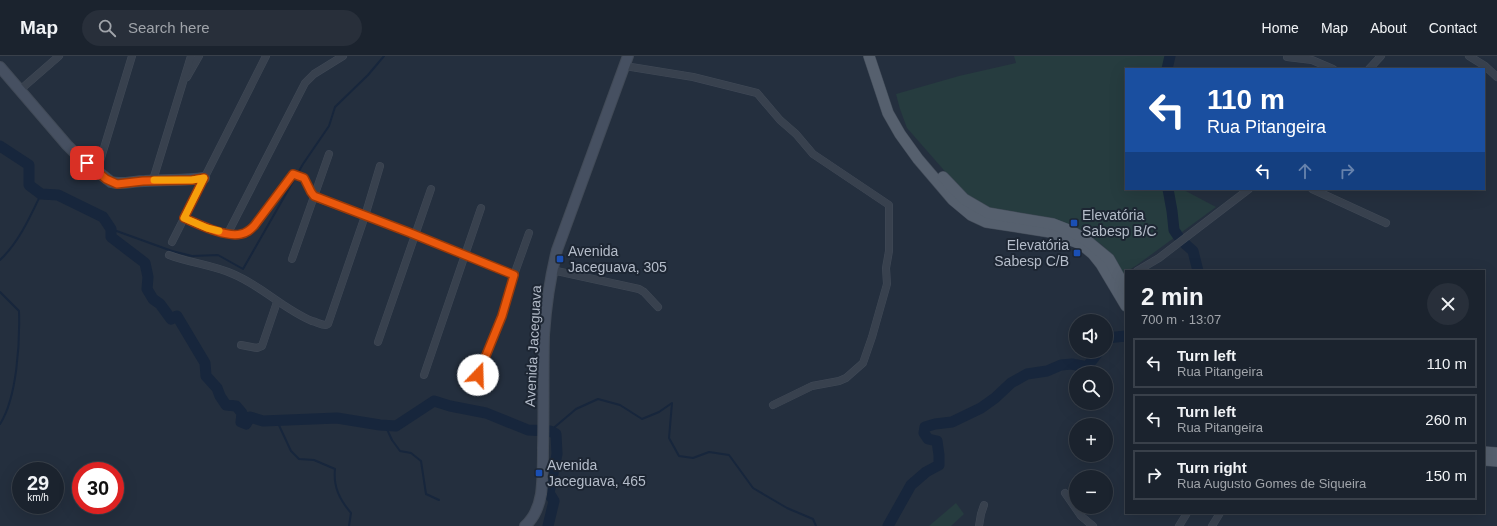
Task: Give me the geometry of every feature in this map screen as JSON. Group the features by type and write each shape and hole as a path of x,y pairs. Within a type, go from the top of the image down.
{"main road":[{"name":"Avenida Jaceguava","path":"528,525 536,510 541,493 544,436 544,336 546,302 552,270 557,250 628,56"},
{"path":"869,56 888,113 900,134 918,159 953,200 962,208 986,222 1038,230 1068,238 1081,244 1093,254 1116,279 1124,282"},
{"path":"877,56 895,110 905,131 923,154 964,199 988,213 1053,224 1071,231 1099,249 1109,259 1124,282"},
{"path":"0,67 67,145 78,156 111,182 117,184 153,180 192,180 204,178"},
{"path":"1102,264 1125,304"},
{"path":"1124,282 1119,286 1125,298"},
{"path":"1485,452 1497,453"},
{"path":"1485,460 1497,461"}],"street":[{"path":"20,90 59,56"},
{"path":"97,171 132,56"},
{"path":"153,180 190,56"},
{"path":"182,87 199,56"},
{"path":"172,242 266,56"},
{"path":"228,234 305,83 314,74 343,56"},
{"path":"1370,68 1381,56"},
{"path":"1469,56 1485,66 1497,77"},
{"path":"1287,57 1312,60 1330,68"},
{"path":"625,66 693,77 757,93 780,120 796,134 812,154 889,205 889,251 886,268 887,284 863,363 846,378 839,382 812,386 773,405"},
{"path":"292,259 329,154"},
{"path":"169,255 181,260 232,273 251,282 277,302 298,315 324,325 328,324 365,216 380,166"},
{"path":"184,218 207,228 228,234 242,234 249,231 254,226 293,174 295,174 304,178 314,196 514,275"},
{"path":"378,342 431,189"},
{"path":"1139,270 1159,258 1248,190"},
{"path":"1314,190 1386,223"},
{"path":"424,375 481,208"},
{"path":"478,375 502,316 514,275 529,233"},
{"path":"552,270 639,289 644,292 658,307"},
{"path":"241,344 256,348 262,346 277,302"},
{"path":"1064,493 1082,516 1093,526"},
{"path":"979,526 984,505"},
{"path":"1179,526 1186,514"},
{"path":"1212,526 1219,514"}],"green space":[{"path":"1014,56 1165,56 1163,68 1125,68 1125,190 1184,190 1216,207 1137,265 1129,270 1125,270 1125,273 1123,274 1114,256 1102,245 1078,228 1052,219 991,210 968,195 956,184 907,128 896,94 959,76 1016,63"},
{"path":"956,503 964,514 951,526 929,526"}],"waterway":[{"path":"111,229 172,251 192,256 218,255 243,269 303,164 329,126 335,107 368,75 384,56"},
{"path":"1167,68 1170,56"},
{"path":"0,146 29,165 29,185 41,194 58,195 103,217 111,229 111,237 145,263 148,277 147,289 153,299 160,304 171,319 177,316 205,363 206,376 217,388 226,405 236,406 242,413 241,422 246,424 250,417 263,421 337,418 396,426 434,401 450,406 486,413 528,430 550,431 556,434 557,454 549,493 554,501 548,526"},
{"path":"1168,190 1174,230 1178,236"},
{"path":"0,260 18,237 41,194"},
{"path":"1183,242 1193,251 1198,270"},
{"path":"0,292 19,311 18,354 14,385 6,413 0,424"},
{"path":"1113,337 1125,336"},
{"path":"888,526 911,485 926,472 939,465 937,441 928,439 924,433 925,427 952,422 981,408 995,398 1011,383 1027,374 1047,371 1061,365 1072,364 1087,367 1094,358"},
{"path":"550,431 576,409 598,399 620,405 642,419 659,412 672,403 669,438 679,456 693,458 709,452 729,455 753,488 787,508 813,519 816,526"},
{"path":"277,421 291,451 299,459 314,460 335,469 335,482 338,493 351,513 349,526"},
{"path":"385,425 392,440 400,451 411,453 421,461 426,494 439,500"}],"slow traffic":[{"path":"154,180 192,180 204,178 184,218 207,228 219,231"}],"place":[{"name":"Elevatória Sabesp B/C","path":"1074,223"},
{"name":"Elevatória Sabesp C/B","path":"1077,253"},
{"name":"Avenida Jaceguava, 305","path":"560,259"},
{"name":"Avenida Jaceguava, 465","path":"539,473"}],"route":[{"path":"87,163 102,174 106,179 117,184 143,181 192,180 204,178 184,218 207,228 234,235 249,231 254,226 293,174 295,174 304,178 314,196 514,275 502,316 478,375"}]}
